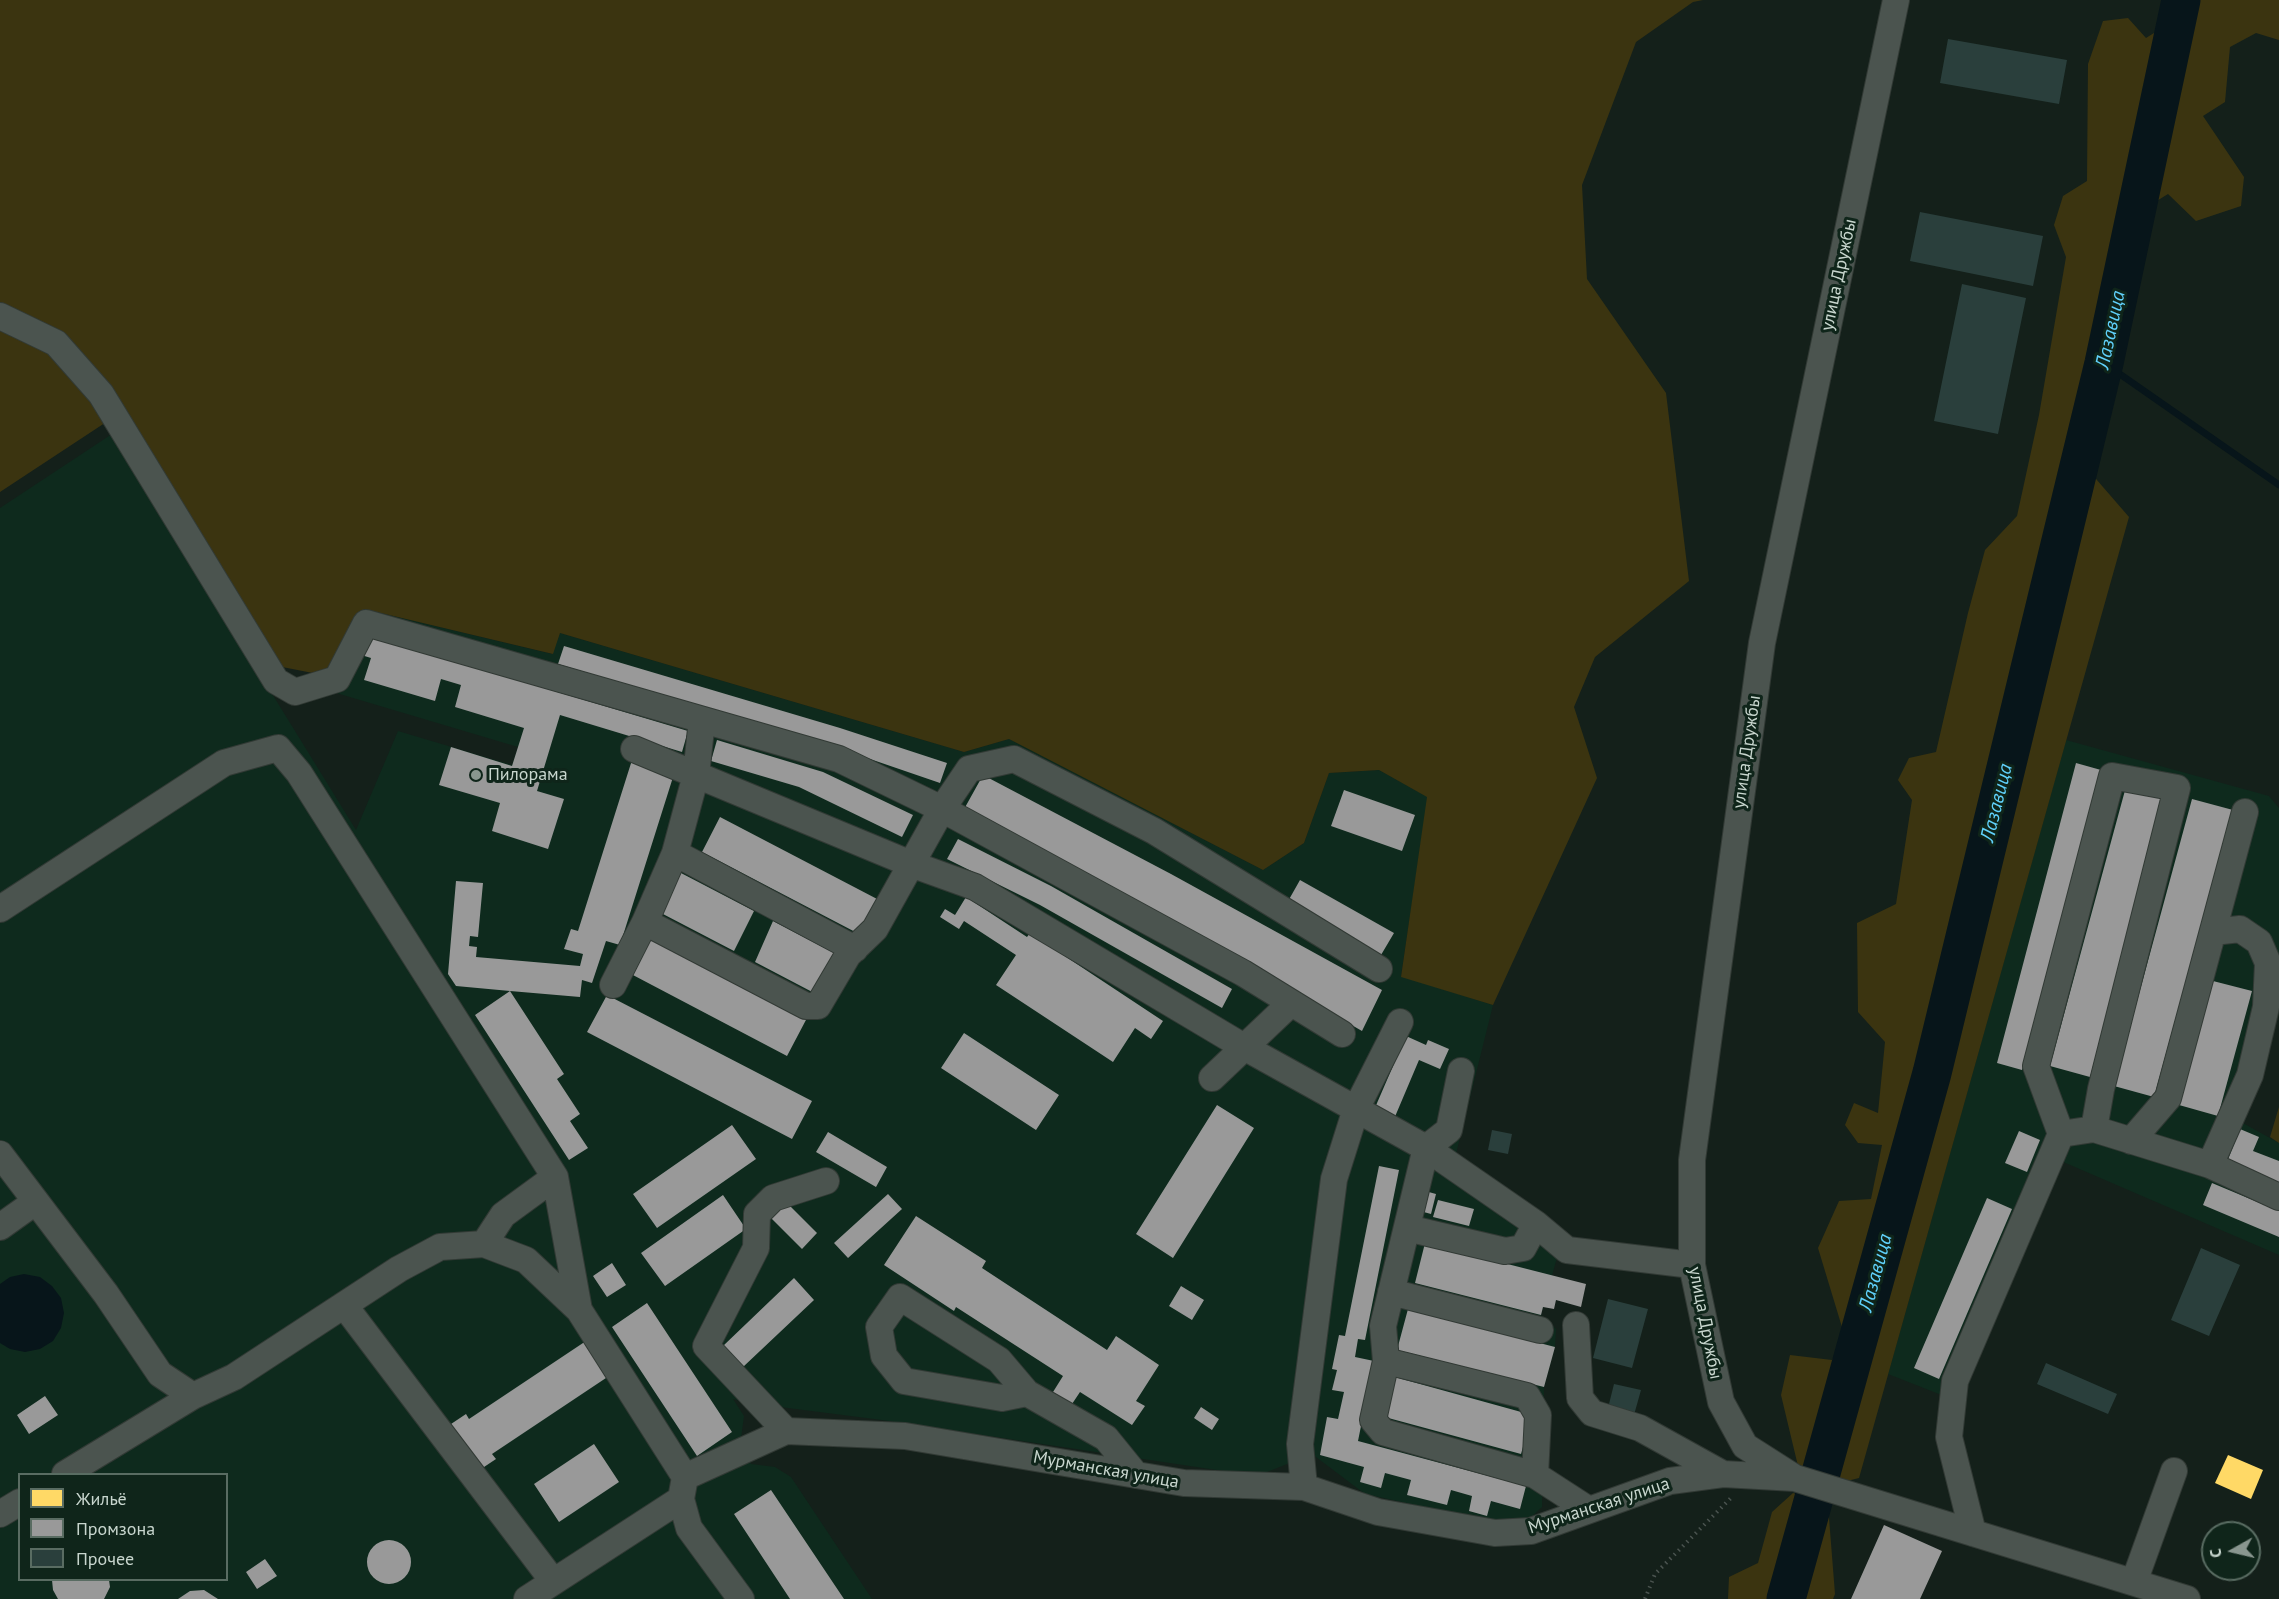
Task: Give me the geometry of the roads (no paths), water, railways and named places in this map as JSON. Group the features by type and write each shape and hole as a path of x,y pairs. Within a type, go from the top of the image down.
{"street":[{"name":"улица Дружбы","path":"1795,1478 1745,1446 1721,1402 1692,1265 1692,1160 1762,643 1896,0"},
{"path":"0,316 56,343 100,394 276,681 295,692 338,679 366,623 839,759 942,809 1243,973 1342,1034"},
{"path":"613,985 645,922 675,853 696,775 702,720"},
{"path":"0,909 224,764 278,748 299,773 555,1178 579,1310"},
{"path":"634,749 911,864 975,887 1244,1047 1426,1148 1536,1224 1568,1250 1692,1265"},
{"path":"645,922 806,1006 818,1006 848,955 875,929 942,809 969,769 1014,759 1154,831 1379,969"},
{"path":"1973,1533 1949,1437 1955,1381 2061,1134 2036,1066 2112,776 2177,788 2101,1089 2094,1129"},
{"path":"2131,1141 2168,1098 2245,812"},
{"path":"675,853 855,949"},
{"path":"2210,1165 2250,1074 2266,1007 2268,963 2259,942 2240,929 2212,932"},
{"path":"1212,1078 1291,1003"},
{"path":"1304,1487 1300,1444 1334,1179 1356,1109 1400,1022"},
{"path":"1461,1071 1449,1130 1426,1148 1383,1326 1386,1361 1373,1420 1383,1432 1535,1475 1589,1510"},
{"path":"2061,1134 2094,1129 2210,1165 2279,1197"},
{"path":"0,1154 106,1293 160,1374 193,1396"},
{"path":"484,1244 503,1215 555,1178"},
{"path":"526,1599 683,1488 786,1431 706,1346 756,1248 757,1214 773,1198 826,1181"},
{"path":"0,1227 35,1202"},
{"path":"1407,1228 1505,1251 1523,1248 1536,1224"},
{"path":"67,1473 193,1396 234,1377 399,1269 440,1247 484,1244 526,1260 579,1310 683,1488 689,1528 741,1599"},
{"path":"1391,1292 1540,1330"},
{"path":"1027,1393 1002,1398 904,1381 884,1356 879,1327 900,1297 999,1360 1027,1393 1106,1438 1136,1475"},
{"path":"344,1305 554,1581"},
{"path":"1576,1325 1580,1398 1592,1413 1640,1428 1731,1482"},
{"path":"1386,1361 1527,1396 1538,1415 1535,1475"},
{"name":"Мурманская улица","path":"786,1431 905,1436 1184,1484 1304,1487 1378,1512 1495,1533 1531,1531 1670,1481 1731,1482 1795,1478 2187,1599"},
{"path":"2134,1582 2174,1471"},
{"path":"0,1514 18,1503"}],"waterway":[{"name":"Лазавица","path":"1786,1599 1932,1073 2104,363 2181,0"},
{"path":"2104,363 2279,485"}],"place":[{"name":"Пилорама","path":"476,775"}]}
